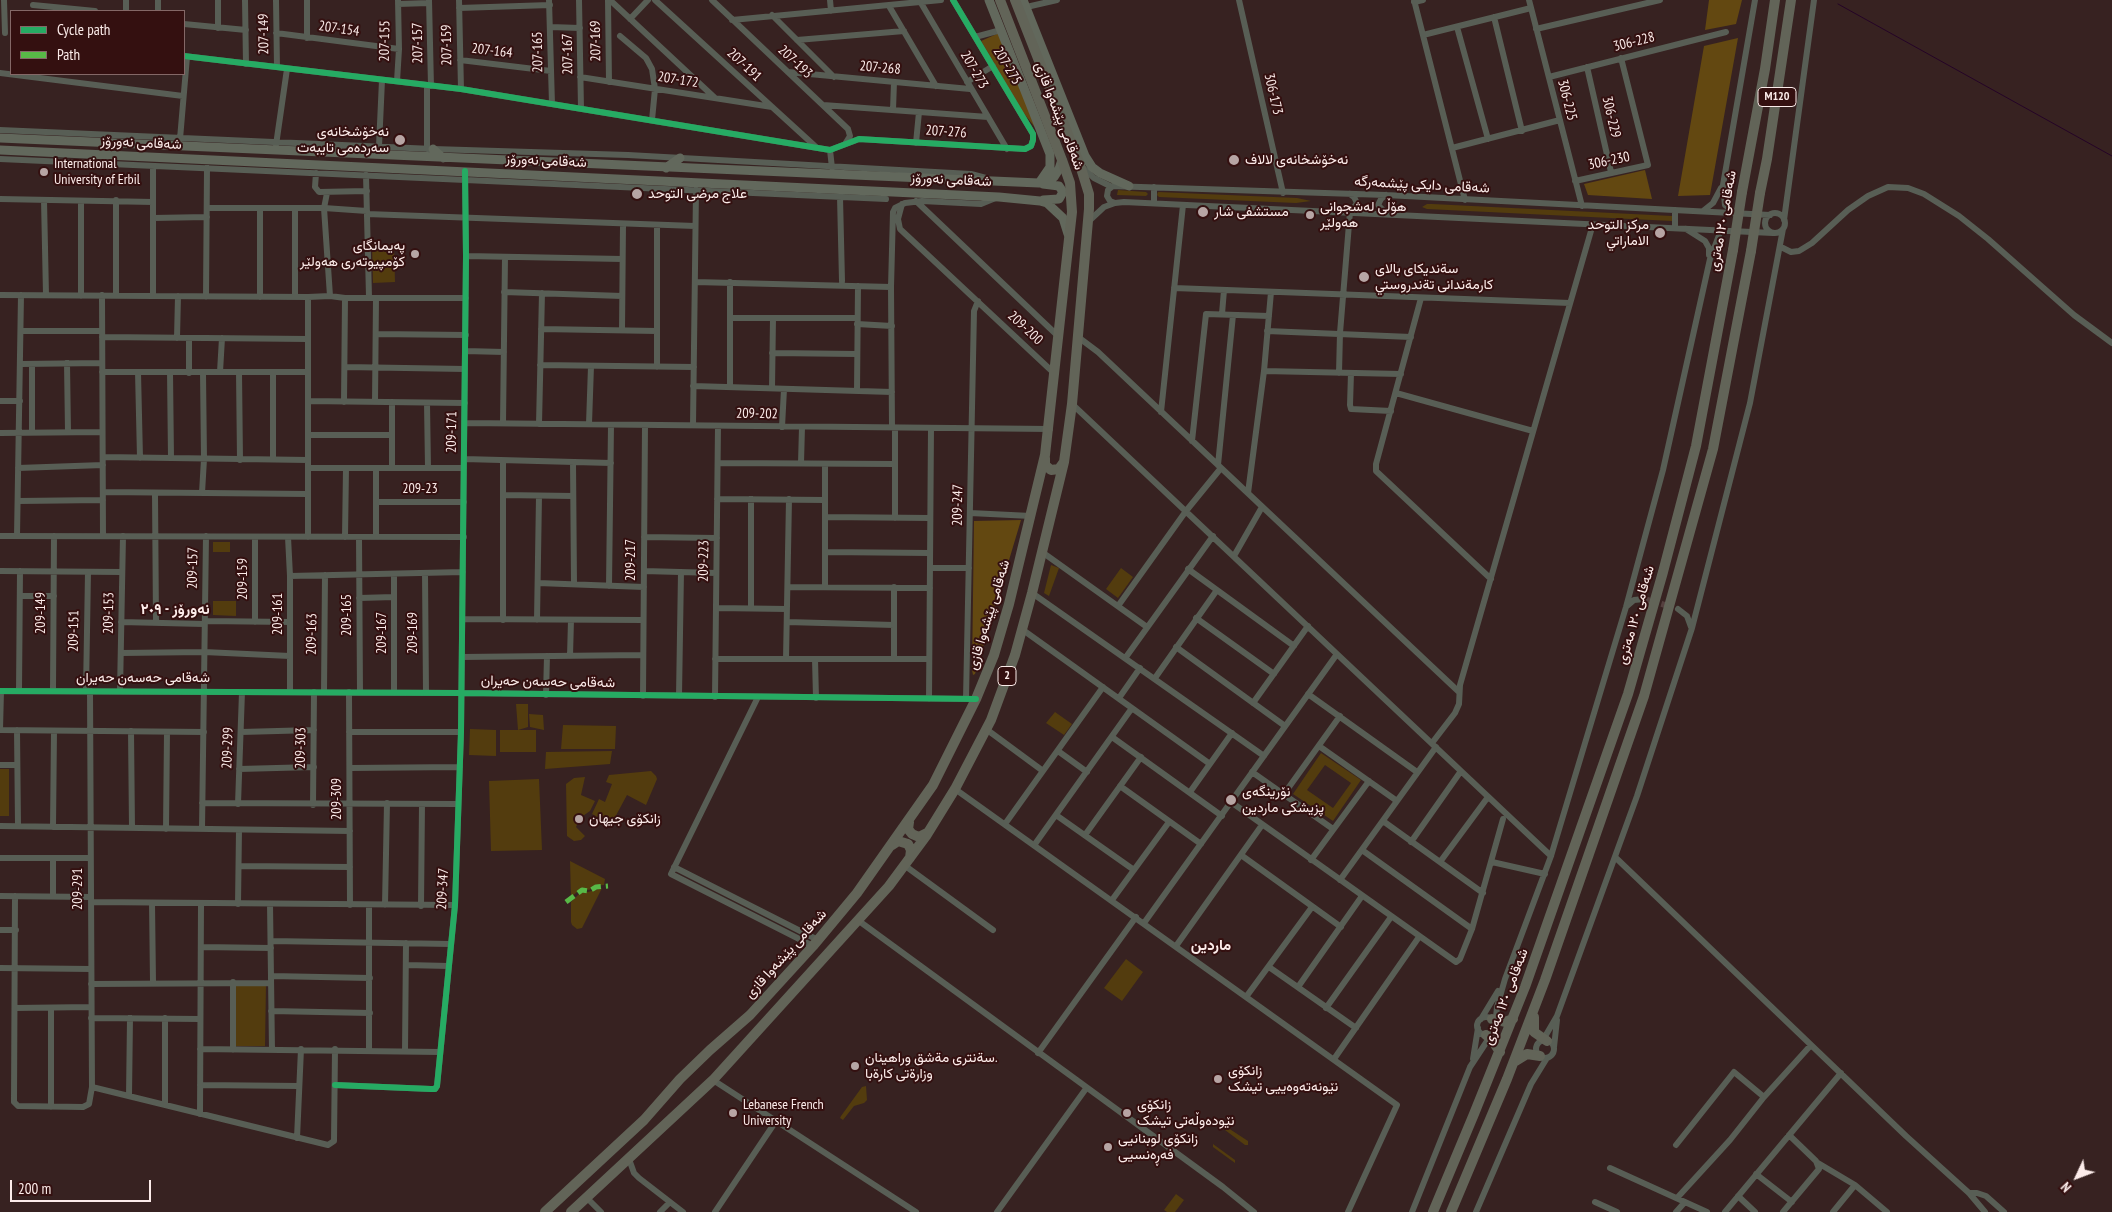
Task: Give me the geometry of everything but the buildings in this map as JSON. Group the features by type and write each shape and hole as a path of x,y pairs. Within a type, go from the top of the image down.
{"highway":[{"name":"شەقامی پێشەوا قازی","path":"545,1212 631,1132 710,1050 750,1015 815,943 867,881 933,785 971,699 994,655 1031,516 1050,429 1072,198 1070,183 1062,160 1015,52 1000,0"},
{"name":"شەقامی ١٢٠ مەتری","path":"1433,1212 1500,1052 1557,899 1628,694 1663,572 1696,446 1765,69 1775,0"},
{"name":"M120","path":"1536,1004 1575,898 1644,696 1713,449 1769,150 1791,0"},
{"name":"شەقامی پێشەوا قازی","path":"571,1212 714,1080 890,886 930,830 955,789 986,729 998,701 1023,630 1064,462 1072,404 1089,194 1080,165 1078,148 1021,4"},
{"path":"1045,458 1046,466 1051,470 1059,469 1064,462"},
{"path":"1037,489 1042,482 1050,480 1056,484 1057,493"},
{"path":"909,822 908,829 915,836 923,836 930,830"},
{"path":"892,845 898,841 908,844 911,850 907,862"},
{"path":"1536,1004 1533,1030 1547,1042"},
{"path":"1451,1212 1514,1062 1536,1004"},
{"path":"1500,1052 1492,1029 1513,1019"},
{"path":"1514,1062 1527,1054 1540,1055"}],"main road":[{"path":"989,0 1001,30 1015,52 1050,154 1050,166 1039,183"},
{"path":"38,132 45,140"},
{"name":"شەقامی نەورۆز","path":"0,138 75,143 275,146 443,158 564,164 1039,183 1058,185 1063,191 1063,196 1058,200 1000,197 920,198 674,185 552,175 465,175 256,162 149,163 68,153 0,150"},
{"path":"68,153 75,143 79,154"},
{"path":"1078,148 1096,170 1128,186"},
{"path":"430,149 443,158"},
{"path":"666,168 680,158"},
{"path":"1039,183 1054,177 1062,160"},
{"path":"256,162 266,170"},
{"path":"552,175 558,169 554,163"},
{"path":"564,164 561,170 565,176"},
{"path":"857,169 864,177"},
{"path":"1040,200 1058,212 1066,224 1069,238"}],"street":[{"path":"3,0 5,33"},
{"path":"218,0 218,28"},
{"path":"245,0 246,64"},
{"name":"207-149","path":"276,0 277,67"},
{"path":"307,0 308,38"},
{"name":"207-159","path":"459,0 461,89"},
{"name":"207-167","path":"579,0 581,108"},
{"path":"609,0 716,98"},
{"name":"207-169","path":"609,0 609,82"},
{"path":"630,19 648,0"},
{"name":"207-191","path":"655,0 817,148"},
{"name":"207-193","path":"712,0 849,131 850,138 844,145"},
{"path":"830,0 831,11"},
{"path":"732,20 941,0"},
{"name":"207-275","path":"952,0 1033,134 1034,140 1031,146"},
{"path":"1021,4 1057,0"},
{"name":"306-173","path":"1239,0 1283,193"},
{"path":"1423,0 1414,1 1465,200"},
{"name":"306-225","path":"1529,0 1582,206"},
{"path":"1536,29 1660,0"},
{"path":"1702,212 1713,204 1722,185 1755,0"},
{"path":"1540,1055 1552,1055 1547,1042 1614,857 1692,628 1750,403 1781,247 1779,233 1784,220 1788,198 1814,0"},
{"path":"398,2 429,2"},
{"name":"207-155","path":"397,81 399,49 398,2"},
{"name":"207-157","path":"429,2 430,149"},
{"path":"459,8 549,3"},
{"name":"207-165","path":"549,3 552,104"},
{"name":"207-273","path":"921,3 1007,149"},
{"path":"33,5 85,10"},
{"path":"889,6 936,86"},
{"path":"1423,35 1531,8"},
{"path":"772,15 834,76"},
{"path":"1494,18 1522,131"},
{"path":"185,24 246,30"},
{"path":"550,27 580,28"},
{"path":"1457,27 1488,139"},
{"path":"976,37 1001,30"},
{"path":"797,40 904,31"},
{"name":"306-228","path":"1549,77 1726,32"},
{"name":"207-154","path":"276,33 399,49"},
{"path":"620,36 646,58 654,75 656,89 652,120"},
{"path":"185,56 461,89 830,150 844,145"},
{"name":"306-230","path":"1575,181 1648,165 1622,58"},
{"name":"207-164","path":"460,60 551,71"},
{"path":"966,82 993,66"},
{"name":"306-229","path":"1586,67 1611,172"},
{"path":"275,146 287,69"},
{"name":"207-268","path":"788,72 970,89"},
{"path":"32,75 64,77 183,96"},
{"path":"180,138 184,75"},
{"name":"207-172","path":"580,77 772,108"},
{"path":"379,146 382,80"},
{"path":"893,110 894,82"},
{"path":"823,105 988,117"},
{"path":"916,143 919,112"},
{"path":"1452,148 1560,120"},
{"path":"0,130 180,138 275,146 379,146 628,155 832,168 971,174 997,182"},
{"name":"207-276","path":"844,145 859,139 1021,150 1031,146"},
{"path":"830,150 832,168"},
{"path":"0,159 149,163 207,168 366,175 465,175 674,185 696,190 835,194 886,199"},
{"path":"149,163 153,202 153,296"},
{"name":"شەقامی دایکی پێشمەرگە","path":"1080,165 1098,180 1113,186 1386,195 1773,214"},
{"path":"206,297 207,168"},
{"path":"316,173 316,190 327,193 367,191"},
{"path":"366,175 376,334 375,402"},
{"name":"209-171","path":"462,693 466,351 465,175"},
{"path":"1722,185 1726,205 1730,210 1737,213"},
{"path":"1113,186 1108,190 1107,196 1110,201 1115,202 1779,233"},
{"path":"1154,187 1154,203"},
{"path":"1781,247 1790,252 1799,251 1812,243 1848,210 1868,196 1888,187 1908,188 1937,201 1965,221 2074,315 2112,343"},
{"path":"693,426 696,190"},
{"path":"327,193 324,208 330,296"},
{"path":"835,194 842,281"},
{"path":"1339,373 1340,333 1350,212 1357,203 1356,199 1350,194"},
{"path":"1386,195 1378,205 1387,214"},
{"path":"895,518 892,287 893,212 895,208 920,198 1060,337"},
{"path":"1779,233 1768,230 1765,225 1766,219 1788,198"},
{"path":"0,199 153,202"},
{"path":"44,200 46,295"},
{"path":"116,200 116,295"},
{"path":"81,201 81,296"},
{"path":"1088,222 1099,210 1115,202"},
{"name":"209-200","path":"902,204 898,219 900,228 1055,374"},
{"path":"1161,412 1183,205"},
{"path":"207,208 324,208 466,219 696,226"},
{"path":"260,208 260,297"},
{"path":"295,297 296,209"},
{"path":"1675,210 1675,228"},
{"path":"1773,214 1781,215 1784,220"},
{"path":"153,218 207,217"},
{"path":"1340,880 1417,772 1457,710 1460,700 1459,692 1593,224"},
{"path":"622,330 623,225"},
{"path":"657,225 657,367"},
{"path":"1684,228 1705,241 1709,248 1710,259"},
{"path":"1412,1212 1470,1067 1492,1029 1505,979 1551,856 1626,608 1663,470 1710,259 1721,230"},
{"path":"466,256 622,259"},
{"path":"503,424 505,257"},
{"path":"695,282 892,287"},
{"path":"730,282 730,387"},
{"path":"857,391 858,286"},
{"path":"1174,288 1570,302"},
{"path":"1222,314 1224,290"},
{"path":"504,292 622,296"},
{"path":"1248,493 1264,370 1271,292"},
{"path":"539,424 542,293"},
{"path":"0,295 466,298"},
{"path":"102,295 103,536"},
{"path":"17,536 21,296"},
{"path":"178,296 178,338"},
{"path":"308,297 308,537"},
{"path":"344,402 345,298"},
{"path":"1422,298 1376,464 1377,474 1491,579"},
{"name":"209-247","path":"971,699 969,568 974,311 978,301"},
{"path":"1192,441 1206,314 1269,316"},
{"path":"1118,606 1219,466 1233,315"},
{"path":"730,318 857,321 892,326"},
{"path":"772,388 773,318"},
{"path":"541,329 657,331"},
{"path":"21,331 189,339 308,339"},
{"path":"1267,331 1411,337"},
{"path":"376,334 466,335"},
{"path":"1078,337 1092,347 1459,692"},
{"path":"220,372 222,338"},
{"path":"189,339 189,373"},
{"path":"466,351 504,352"},
{"path":"772,353 857,354"},
{"path":"67,363 68,432"},
{"path":"20,364 102,363"},
{"path":"32,364 32,432"},
{"path":"540,366 694,367"},
{"path":"589,424 591,366"},
{"path":"345,367 465,369"},
{"path":"1264,370 1401,374"},
{"path":"102,372 308,372"},
{"path":"138,372 140,458"},
{"path":"170,372 171,458"},
{"path":"239,372 240,460"},
{"path":"273,372 273,459"},
{"path":"202,493 204,459 203,373"},
{"path":"1351,373 1351,409 1392,411"},
{"path":"693,386 892,392"},
{"path":"782,427 784,389"},
{"path":"1396,393 1533,432"},
{"path":"0,401 20,401"},
{"path":"308,401 465,403"},
{"path":"392,402 392,468"},
{"path":"427,403 428,468"},
{"path":"1072,404 1551,856"},
{"name":"209-202","path":"465,423 1050,429"},
{"path":"609,586 611,425"},
{"name":"209-217","path":"643,696 645,425"},
{"name":"209-223","path":"715,697 718,426"},
{"path":"801,464 802,427"},
{"path":"929,699 931,428"},
{"path":"0,433 102,432"},
{"path":"308,435 392,435"},
{"path":"103,457 308,460"},
{"path":"464,459 611,463"},
{"path":"503,461 503,620"},
{"path":"573,462 574,584"},
{"path":"718,463 895,464"},
{"path":"825,464 825,587"},
{"path":"18,468 103,465"},
{"path":"308,468 464,468"},
{"path":"345,537 346,468"},
{"path":"376,468 376,537"},
{"path":"103,492 308,494"},
{"path":"155,494 156,623"},
{"path":"503,495 573,496"},
{"path":"537,620 539,496"},
{"path":"717,499 825,500"},
{"path":"751,499 751,608"},
{"path":"786,659 789,499"},
{"path":"18,501 103,500"},
{"name":"209-23","path":"376,502 464,502"},
{"path":"1234,556 1262,507"},
{"path":"970,513 1031,516"},
{"path":"825,517 930,518"},
{"path":"0,536 464,537"},
{"name":"209-149","path":"54,536 54,690"},
{"name":"209-153","path":"120,691 123,536"},
{"name":"209-157","path":"202,829 206,536"},
{"path":"1126,657 1213,536"},
{"name":"209-159","path":"255,537 255,622"},
{"name":"209-161","path":"288,537 290,692"},
{"name":"209-165","path":"359,537 360,692"},
{"path":"644,537 717,538"},
{"path":"825,552 930,553"},
{"path":"1042,552 1146,627"},
{"path":"930,568 969,568"},
{"path":"1188,569 1294,646"},
{"path":"0,571 53,573 122,572"},
{"path":"19,691 20,571"},
{"path":"644,571 716,573"},
{"name":"209-151","path":"88,572 88,691"},
{"path":"290,576 463,572"},
{"path":"679,696 681,572"},
{"name":"209-169","path":"425,573 426,692"},
{"name":"209-167","path":"394,574 394,692"},
{"name":"209-163","path":"324,692 325,575"},
{"path":"538,583 644,587"},
{"path":"788,587 930,588"},
{"path":"894,588 894,659"},
{"path":"1154,678 1217,590"},
{"path":"1032,592 1264,756"},
{"path":"20,596 54,596"},
{"path":"359,598 394,597"},
{"path":"1626,608 1634,600 1644,599"},
{"path":"716,608 787,608"},
{"path":"1678,609 1689,618 1692,628"},
{"path":"1196,618 1274,674"},
{"path":"463,619 643,620"},
{"path":"570,656 571,620"},
{"path":"121,622 290,622"},
{"path":"787,622 894,625"},
{"path":"1253,703 1308,626"},
{"path":"1023,630 1210,764"},
{"path":"1176,647 1285,726"},
{"path":"121,653 204,652 290,656"},
{"path":"1144,923 1338,654"},
{"path":"462,657 643,655"},
{"path":"546,695 547,656"},
{"path":"715,659 929,659"},
{"path":"815,659 816,698"},
{"path":"1119,698 1140,668"},
{"path":"1005,824 1103,687"},
{"path":"0,690 0,730 204,732"},
{"name":"شەقامی حەسەن حەیران","path":"0,690 426,692 971,699"},
{"name":"209-291","path":"88,691 90,731 92,1087"},
{"name":"209-299","path":"238,804 242,692"},
{"name":"209-303","path":"313,805 314,692"},
{"name":"209-309","path":"349,692 350,905"},
{"name":"209-347","path":"335,1085 431,1089 435,1089 437,1086 455,905 462,693"},
{"path":"1308,694 1417,772"},
{"path":"758,697 672,870 815,943"},
{"path":"1034,844 1132,708"},
{"path":"1284,794 1340,716"},
{"path":"986,729 1043,771"},
{"path":"17,730 18,826"},
{"path":"53,827 54,730"},
{"path":"240,732 314,730"},
{"path":"131,731 132,828"},
{"path":"166,828 167,732"},
{"path":"349,732 461,732"},
{"path":"1190,792 1232,733"},
{"path":"1112,737 1222,816"},
{"path":"1319,746 1397,801"},
{"path":"1058,751 1087,772"},
{"path":"1085,835 1141,758"},
{"path":"0,765 17,765"},
{"path":"239,769 314,767"},
{"path":"350,768 460,768"},
{"path":"1411,842 1461,771"},
{"path":"1252,772 1333,829"},
{"path":"1311,860 1369,781"},
{"path":"1120,786 1201,844"},
{"path":"955,789 1398,1105 1348,1212"},
{"path":"1440,862 1488,797"},
{"path":"1231,802 1456,962 1460,959 1472,929 1503,819"},
{"path":"202,803 313,805 350,803 458,804"},
{"path":"386,905 387,803"},
{"path":"421,906 422,804"},
{"path":"1056,815 1134,870"},
{"path":"1382,821 1483,893"},
{"path":"1112,900 1169,822"},
{"path":"1176,946 1262,825"},
{"path":"0,826 350,831"},
{"path":"238,904 239,830"},
{"path":"1362,850 1472,929"},
{"path":"1241,855 1341,927"},
{"path":"1614,857 1925,1155 1969,1193 1985,1212"},
{"path":"0,858 90,858"},
{"path":"53,858 53,896"},
{"path":"907,862 993,930"},
{"path":"1492,862 1545,874"},
{"path":"239,866 350,867"},
{"path":"0,896 53,896 91,900 201,904 455,905"},
{"path":"15,896 15,1105 83,1107 89,1104 92,1087 328,1145 334,1141 335,1050"},
{"path":"1298,987 1362,896"},
{"path":"152,903 153,982"},
{"path":"200,1114 201,904"},
{"path":"270,904 272,1050"},
{"path":"368,905 369,1050"},
{"path":"1246,997 1312,906"},
{"path":"1326,1008 1391,917"},
{"path":"1038,1053 1136,918"},
{"path":"859,921 1223,1187 1254,1212"},
{"path":"0,930 16,930"},
{"path":"1334,1059 1419,937"},
{"path":"201,946 369,942 451,944"},
{"path":"405,1051 406,943"},
{"path":"406,965 449,966"},
{"path":"1269,967 1356,1028"},
{"path":"0,968 91,969"},
{"path":"91,984 370,978"},
{"path":"1470,1067 1481,1020 1505,979"},
{"path":"233,982 233,1050"},
{"path":"15,1008 91,1008"},
{"path":"51,1008 51,1107"},
{"path":"271,1011 370,1014"},
{"path":"1476,1212 1531,1084 1540,1055 1538,1046 1547,1042 1557,1016"},
{"path":"91,1018 200,1018"},
{"path":"129,1096 130,1018"},
{"path":"165,1018 166,1105"},
{"path":"1481,1020 1486,1018 1492,1029"},
{"path":"1478,1028 1480,1033 1492,1029"},
{"path":"1677,1198 1730,1140 1764,1097 1811,1045"},
{"path":"200,1049 440,1052"},
{"path":"297,1138 300,1049"},
{"path":"1038,1053 1050,1064 1221,1190 1230,1194"},
{"path":"1531,1084 1540,1055"},
{"path":"1676,1145 1734,1072 1764,1097"},
{"path":"1725,1212 1841,1073"},
{"path":"714,1080 916,1212"},
{"path":"200,1085 299,1086"},
{"path":"997,1212 1085,1090"},
{"path":"715,1212 776,1121"},
{"path":"1789,1135 1818,1163 1855,1185 1887,1212"},
{"path":"629,1160 636,1176 683,1212"},
{"path":"1783,1212 1818,1172 1818,1163"},
{"path":"1610,1168 1707,1212"},
{"path":"1756,1174 1792,1202"},
{"path":"1354,1180 1358,1188"},
{"path":"1833,1212 1855,1185"},
{"path":"1969,1193 1986,1196 2004,1212"},
{"path":"1738,1196 1755,1212"},
{"path":"587,1198 601,1212"},
{"path":"660,1212 670,1202"},
{"path":"1595,1202 1617,1212"},
{"path":"1676,1212 1685,1202"}],"shaded area":[{"path":"1709,0 1742,0 1736,24 1705,30"},
{"path":"999,33 1037,130 1022,111 981,41"},
{"path":"1738,38 1710,195 1678,196 1704,46"},
{"path":"1645,170 1652,199 1588,195 1584,184"},
{"path":"1118,190 1146,192 1148,194 1146,196 1117,195"},
{"path":"1158,192 1297,198 1311,201 1296,203 1159,197 1157,195"},
{"path":"1427,204 1672,216 1672,221 1427,209 1422,207"},
{"path":"372,245 394,245 395,282 373,283"},
{"path":"1021,520 975,674 973,675 974,521"},
{"path":"213,542 230,542 230,552 213,552"},
{"path":"1051,565 1059,568 1049,596 1044,593"},
{"path":"1121,568 1133,577 1118,598 1106,589"},
{"path":"213,601 236,601 236,616 213,615"},
{"path":"516,704 528,704 528,727 518,730"},
{"path":"1055,712 1072,724 1064,735 1046,723"},
{"path":"529,714 543,715 544,730 530,727"},
{"path":"563,725 616,726 615,749 561,749"},
{"path":"470,729 496,730 496,756 469,755"},
{"path":"500,730 536,730 536,752 500,752"},
{"path":"612,751 610,764 545,769 546,752"},
{"path":"1321,753 1361,780 1333,821 1293,794","holes":["1325,765 1351,783 1333,808 1307,790"]},
{"path":"0,769 9,769 9,816 0,816"},
{"path":"651,771 657,779 646,805 627,795 613,821 605,821 592,814 599,799 605,802 612,784 606,782 609,775"},
{"path":"585,777 581,795 595,801 590,811 580,818 576,827 585,836 581,840 574,841 567,836 566,784 574,778"},
{"path":"539,779 542,850 491,851 489,781"},
{"path":"570,861 605,879 604,885 595,886 589,890 582,888 571,897"},
{"path":"602,888 582,928 577,929 571,922 571,902 582,891 588,892"},
{"path":"1126,959 1143,972 1122,1001 1104,988"},
{"path":"234,984 266,984 265,1046 235,1046"},
{"path":"866,1086 867,1100 854,1106 843,1120 840,1118 862,1087"},
{"path":"1225,1126 1248,1141 1248,1145 1245,1145 1225,1130"},
{"path":"1213,1144 1235,1160 1235,1163 1213,1147"},
{"path":"1176,1194 1184,1200 1175,1212 1167,1212 1164,1210"}],"waterway":[{"path":"1838,4 2112,156"}],"tunnel":[{"path":"1644,599 1672,607"}],"marked path":[{"path":"566,902 582,890 589,891 596,887 608,886"}],"cycle path":[{"path":"185,56 461,89 830,150 859,139 1025,149 1031,146 1033,134 953,0"},
{"path":"335,1085 431,1089 435,1089 437,1086 455,905 461,732 466,256 465,171"},
{"path":"0,691 462,693 976,699"}],"place":[{"name":"نەخۆشخانەی سەردەمی تایبەت","path":"400,140"},
{"name":"نەخۆشخانەی لالاف","path":"1234,160"},
{"name":"International University of Erbil","path":"44,172"},
{"name":"علاج مرضى التوحد","path":"637,194"},
{"name":"مستشفى شار","path":"1203,212"},
{"name":"هۆڵی لەشجوانی هەولێر","path":"1310,215"},
{"name":"مركز التوحد الاماراتي","path":"1660,233"},
{"name":"پەیمانگای کۆمپیوتەری هەولێر","path":"415,254"},
{"name":"سةنديكاى بالاى كارمةندانى تةندروستي","path":"1364,277"},
{"name":"نۆرینگەی پزیشکی ماردین","path":"1231,800"},
{"name":"زانکۆی جیھان","path":"579,819"},
{"name":"سةنترى مةشق وراهينان. وزارةتى كارةبا","path":"855,1066"},
{"name":"زانکۆی نێونەتەوەییی تیشک","path":"1218,1079"},
{"name":"Lebanese French University","path":"733,1113"},
{"name":"زانکۆی نێودەوڵەتی تیشک","path":"1127,1113"},
{"name":"زانکۆی لوبنانیی فەڕەنسیی","path":"1108,1147"}],"district":[{"name":"نەورۆز - ٢٠٩","path":"175,610"},
{"name":"ماردین","path":"1211,946"}]}
